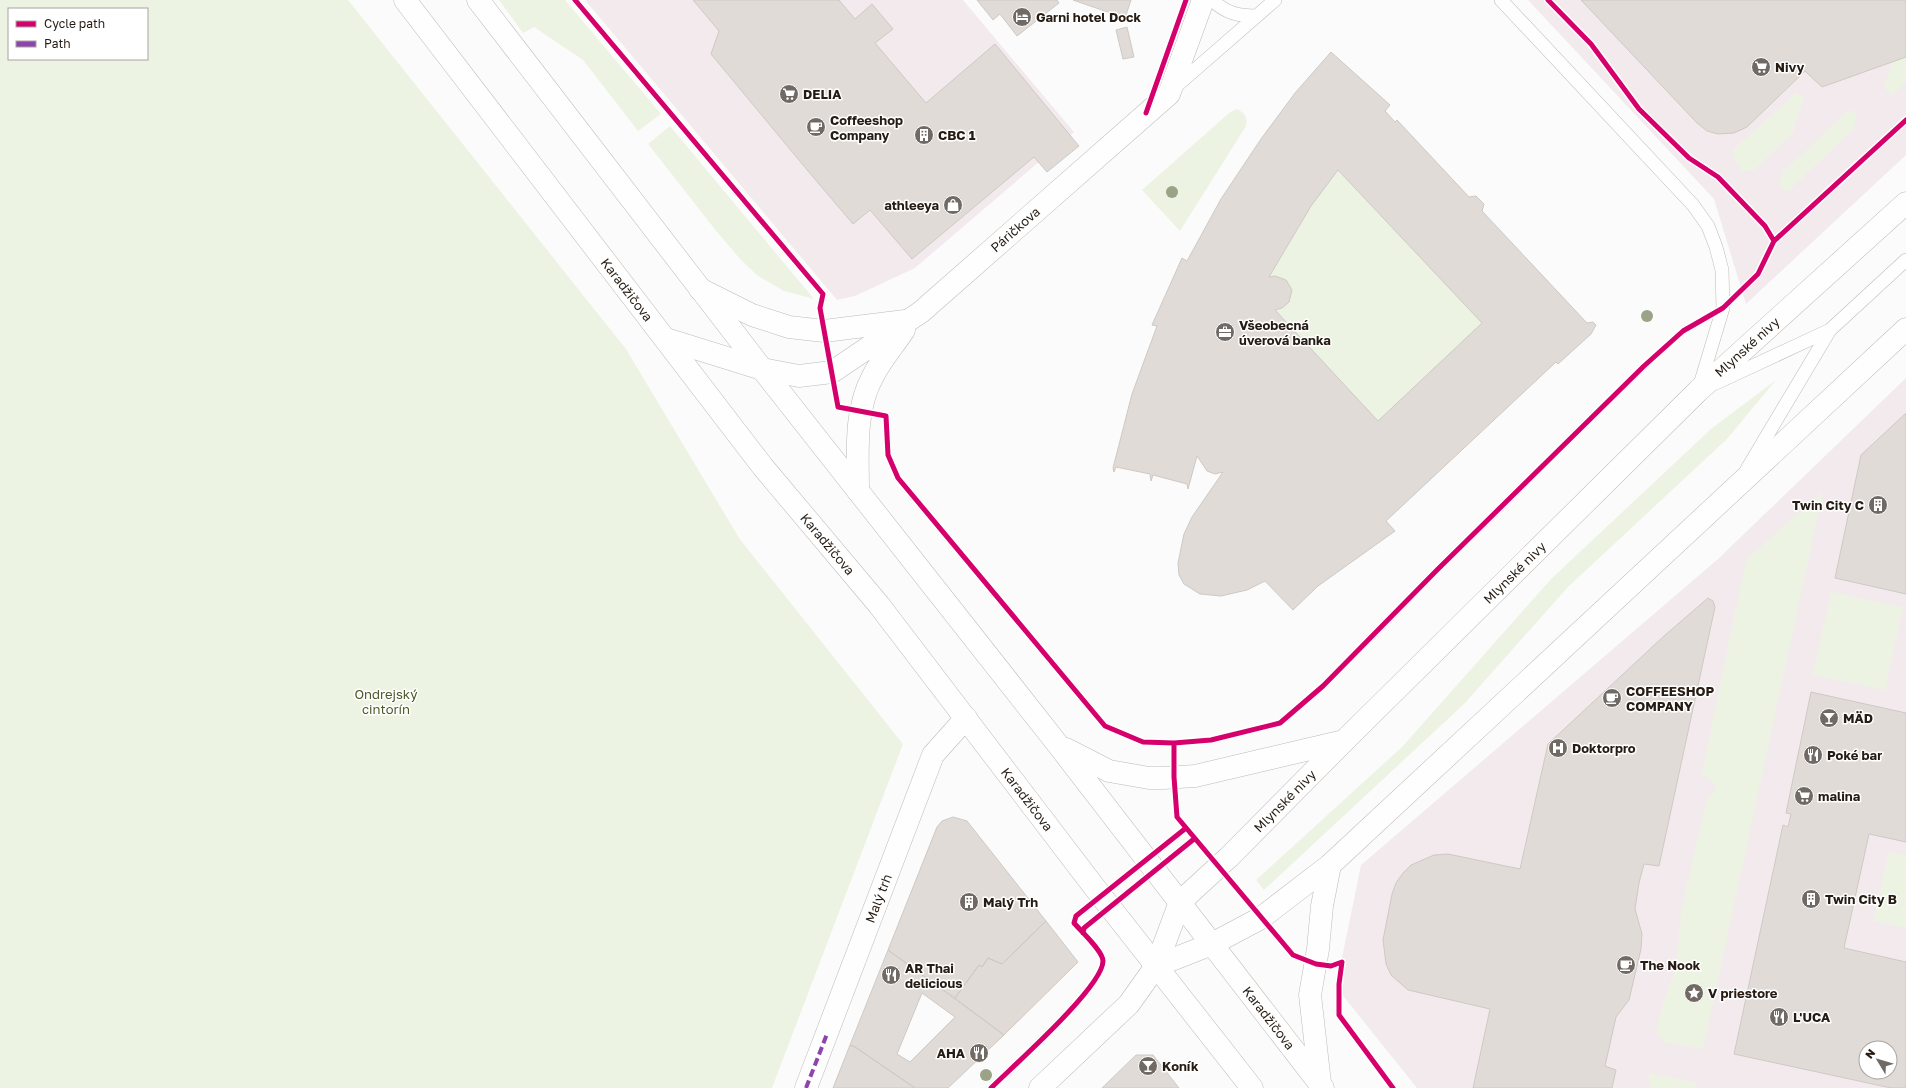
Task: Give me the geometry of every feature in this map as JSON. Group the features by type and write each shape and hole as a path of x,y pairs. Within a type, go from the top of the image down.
{"main road":[{"name":"Karadžičova","path":"405,0 666,338 763,467 879,605 1156,966 1252,1088"},
{"name":"Karadžičova","path":"478,0 762,369 1059,746 1322,1086"},
{"name":"Páričkova","path":"666,338 762,369 800,376 832,372 910,321 1169,94 1203,0"},
{"name":"Mlynské nivy","path":"1040,1088 1129,1004 1156,966 1180,902 1229,857 1344,741 1698,391 1906,203"},
{"path":"700,289 752,316 789,327 824,331 910,321"},
{"path":"858,491 856,445 865,395 873,376 910,321"},
{"path":"1156,966 1212,944 1273,910 1330,865 1906,329"},
{"name":"Malý trh","path":"806,1088 933,755 966,718"},
{"path":"1059,746 1109,771 1149,778 1163,778 1195,776 1344,741"},
{"path":"1322,1086 1310,995 1318,949 1322,906 1330,865"}],"lane":[{"path":"1212,0 1218,5 1239,16 1256,16"},
{"path":"1169,94 1275,0"},
{"path":"1501,0 1694,205 1708,226 1716,247 1722,270 1723,308 1698,391"},
{"path":"1737,486 1830,330 1906,260"},
{"path":"1698,391 1830,330"}],"shaded area":[{"path":"585,0 963,0 1074,132 915,268 855,296 837,300"},
{"path":"1528,0 1906,0 1906,155 1746,304 1714,199"},
{"path":"1906,378 1906,1088 1417,1088 1336,987 1361,865 1718,559"}],"green space":[{"name":"Ondrejský cintorín","path":"0,0 348,0 626,349 739,538 903,744 772,1088 0,1088"},
{"path":"499,0 565,0 661,114 638,131 583,60 534,27 523,33"},
{"path":"1906,42 1906,82 1892,95 1884,87 1896,52"},
{"path":"1796,93 1804,97 1792,134 1754,170 1742,171 1735,161 1733,150"},
{"path":"1237,109 1245,116 1247,120 1246,126 1180,231 1142,190 1229,113"},
{"path":"1848,111 1854,111 1857,115 1854,129 1788,191 1783,190 1779,185 1783,172"},
{"path":"670,126 814,299 784,291 758,276 740,259 717,232 648,144"},
{"path":"1338,170 1482,323 1378,421 1275,310 1282,307 1286,303 1290,298 1292,290 1288,283 1283,279 1269,277 1311,206"},
{"path":"1776,380 1727,439 1568,587 1464,704 1264,890 1256,880 1402,747 1551,579 1712,428"},
{"path":"1823,491 1703,1049 1664,1042 1656,1032 1663,1003 1676,968 1681,912 1706,801 1717,787 1702,773 1746,560"},
{"path":"1831,592 1903,607 1885,690 1813,675"},
{"path":"1889,852 1906,856 1906,928 1873,921"},
{"path":"1649,1073 1696,1083 1695,1088 1649,1088"}],"building":[{"name":"CBC 1","path":"693,0 839,0 855,19 872,4 893,29 875,43 926,103 995,44 1079,146 1047,172 1034,157 912,259 870,210 853,224 808,171 711,54 719,31"},
{"name":"Garni hotel Dock","path":"977,0 1057,0 1059,3 1017,36 1000,14 993,20"},
{"path":"1073,0 1131,0 1125,18"},
{"name":"Nivy","path":"1581,0 1906,0 1906,57 1822,87 1805,71 1747,127 1734,133 1718,134 1707,131 1697,123"},
{"path":"1127,27 1134,57 1123,59 1116,30"},
{"name":"Všeobecná úverová banka","path":"1331,52 1390,105 1385,111 1395,122 1397,120 1469,197 1476,196 1484,204 1482,211 1587,323 1593,322 1596,325 1591,334 1558,364 1556,362 1386,521 1395,531 1318,586 1293,610 1265,581 1247,590 1221,596 1200,594 1184,584 1179,575 1178,563 1184,534 1192,517 1223,472 1215,474 1207,471 1197,456 1188,489 1187,484 1153,475 1151,481 1150,474 1116,467 1114,472 1113,468 1132,394 1157,326 1152,325 1182,258 1187,261 1221,199 1261,139 1295,93","holes":["1338,170 1482,323 1378,421 1275,310 1282,308 1289,302 1292,290 1286,280 1275,276 1269,277 1311,206"]},
{"name":"Twin City C","path":"1906,413 1906,594 1835,578 1861,455"},
{"path":"1708,598 1713,601 1715,607 1659,866 1644,864 1639,883 1635,909 1642,934 1641,949 1629,1000 1616,1017 1605,1066 1616,1070 1612,1088 1473,1088 1490,1009 1408,990 1391,975 1386,964 1383,940 1392,894 1396,883 1411,865 1434,855 1448,854 1520,869 1548,744 1664,636"},
{"name":"Twin City B","path":"1811,692 1906,713 1906,842 1869,834 1844,948 1906,962 1906,1088 1891,1088 1734,1054 1783,825 1788,827 1791,814 1786,813"},
{"name":"Malý Trh","path":"953,817 967,821 1046,921 1002,964 988,958 982,967 979,965 955,998 888,950 937,827 942,821"},
{"path":"1046,921 1078,962 1004,1035 955,998 979,965 982,967 988,958 1002,964"},
{"path":"888,950 1004,1035 948,1088 915,1088 850,1045","holes":["922,993 955,1017 910,1062 897,1054"]},
{"path":"850,1045 855,1047 915,1088 833,1088"},
{"path":"1136,1055 1153,1055 1179,1088 1102,1088"}],"marked path":[{"path":"806,1088 827,1034"}],"cycle path":[{"path":"575,0 823,294 820,308 838,407 886,416 888,455 898,478 1105,726 1143,742 1174,743 1211,740 1280,723 1323,686 1437,570 1644,366 1683,331 1723,308 1758,274 1774,241 1906,120"},
{"path":"1146,113 1186,0"},
{"path":"1548,0 1591,44 1639,109 1689,158 1718,177 1765,226 1774,241"},
{"path":"1174,743 1174,777 1177,817 1293,955 1316,964 1331,966 1342,962 1339,984 1339,1015 1393,1088"},
{"path":"991,1088 1073,1007 1099,973 1103,961 1102,957 1096,947 1074,923 1076,916 1186,828"},
{"path":"1083,933 1084,928 1194,839"}],"place":[{"name":"Garni hotel Dock","path":"1022,17"},
{"name":"Nivy","path":"1761,67"},
{"name":"DELIA","path":"789,94"},
{"name":"Coffeeshop Company","path":"816,127"},
{"name":"CBC 1","path":"924,135"},
{"name":"athleeya","path":"953,205"},
{"name":"Všeobecná úverová banka","path":"1225,332"},
{"name":"Twin City C","path":"1878,505"},
{"name":"COFFEESHOP COMPANY","path":"1612,698"},
{"name":"MÄD","path":"1829,718"},
{"name":"Doktorpro","path":"1558,748"},
{"name":"Poké bar","path":"1813,755"},
{"name":"malina","path":"1804,796"},
{"name":"Twin City B","path":"1811,899"},
{"name":"Malý Trh","path":"969,902"},
{"name":"The Nook","path":"1626,965"},
{"name":"AR Thai delicious","path":"891,975"},
{"name":"V priestore","path":"1694,993"},
{"name":"L'UCA","path":"1779,1017"},
{"name":"AHA","path":"979,1053"},
{"name":"Koník","path":"1148,1066"}]}
